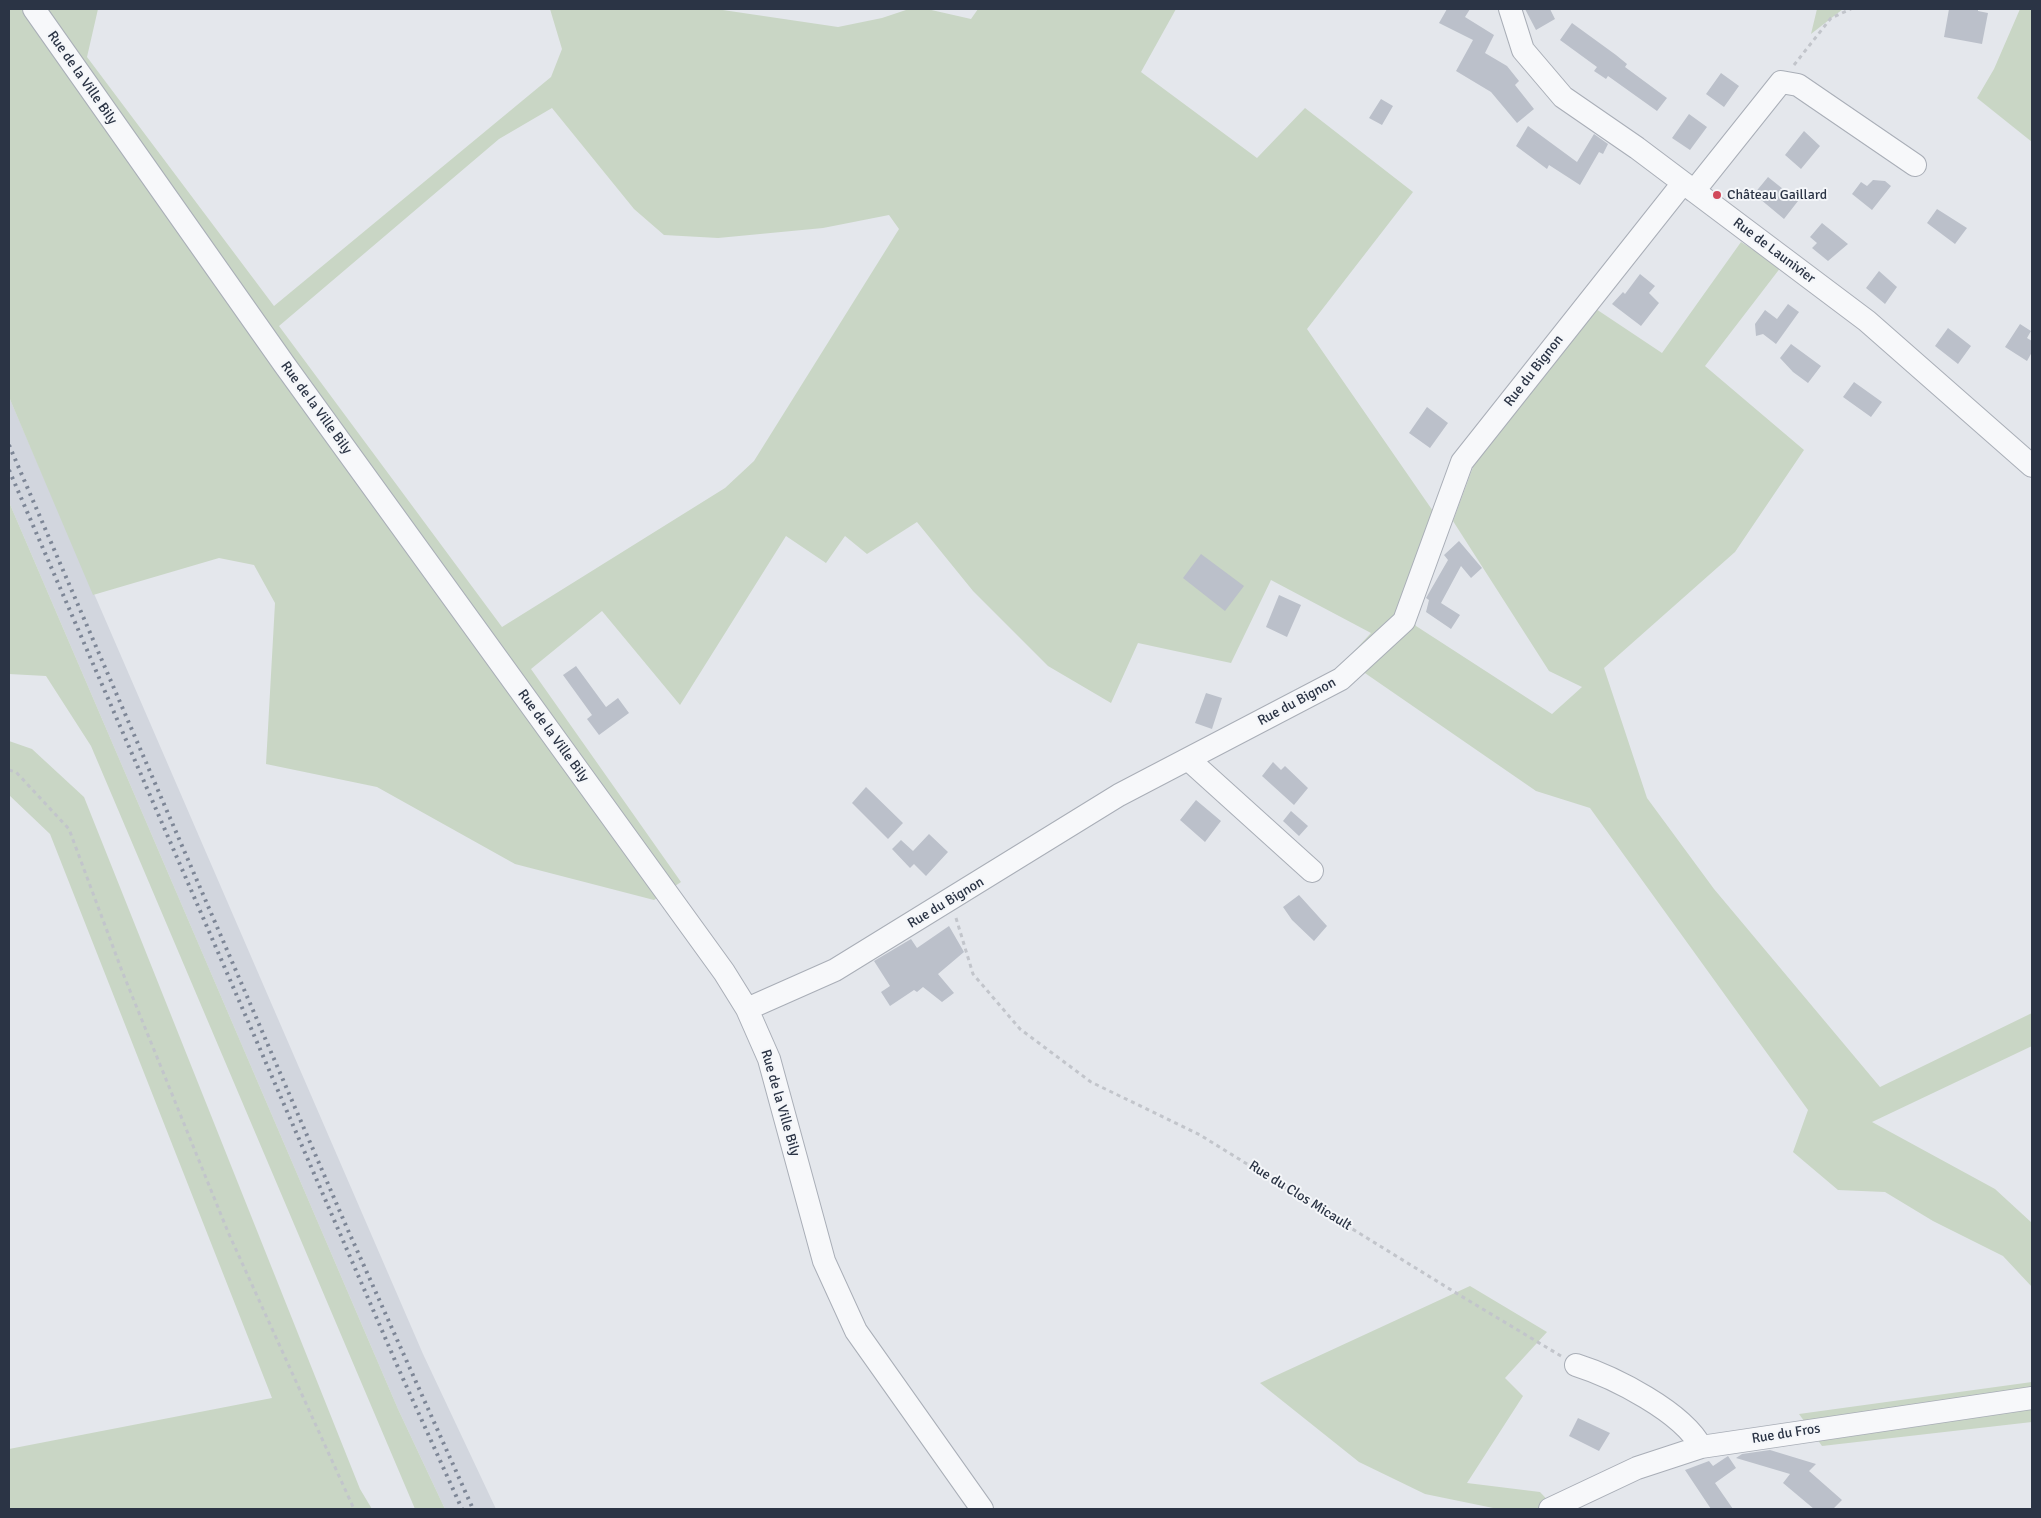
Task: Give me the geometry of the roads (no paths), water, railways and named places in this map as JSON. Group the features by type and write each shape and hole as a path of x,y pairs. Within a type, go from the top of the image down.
{"street":[{"name":"Rue de la Ville Bily","path":"34,9 278,356 724,972 747,1009 770,1059 824,1261 856,1331 982,1509"},
{"name":"Rue de Launivier","path":"1510,9 1523,50 1563,97 1689,187 1867,321 2032,466"},
{"name":"Rue du Bignon","path":"747,1009 835,970 950,901 1119,795 1341,679 1404,621 1462,462 1689,187 1781,82 1798,85 1915,165"},
{"path":"1188,759 1312,871"},
{"path":"1576,1365 1612,1379 1675,1416 1694,1435 1701,1448"},
{"name":"Rue du Fros","path":"1550,1509 1637,1468 1701,1448 2032,1398"}],"railway":[{"path":"9,445 347,1228 473,1509"},
{"path":"9,470 400,1372 462,1509"}],"place":[{"name":"Château Gaillard","path":"1717,195"}]}
